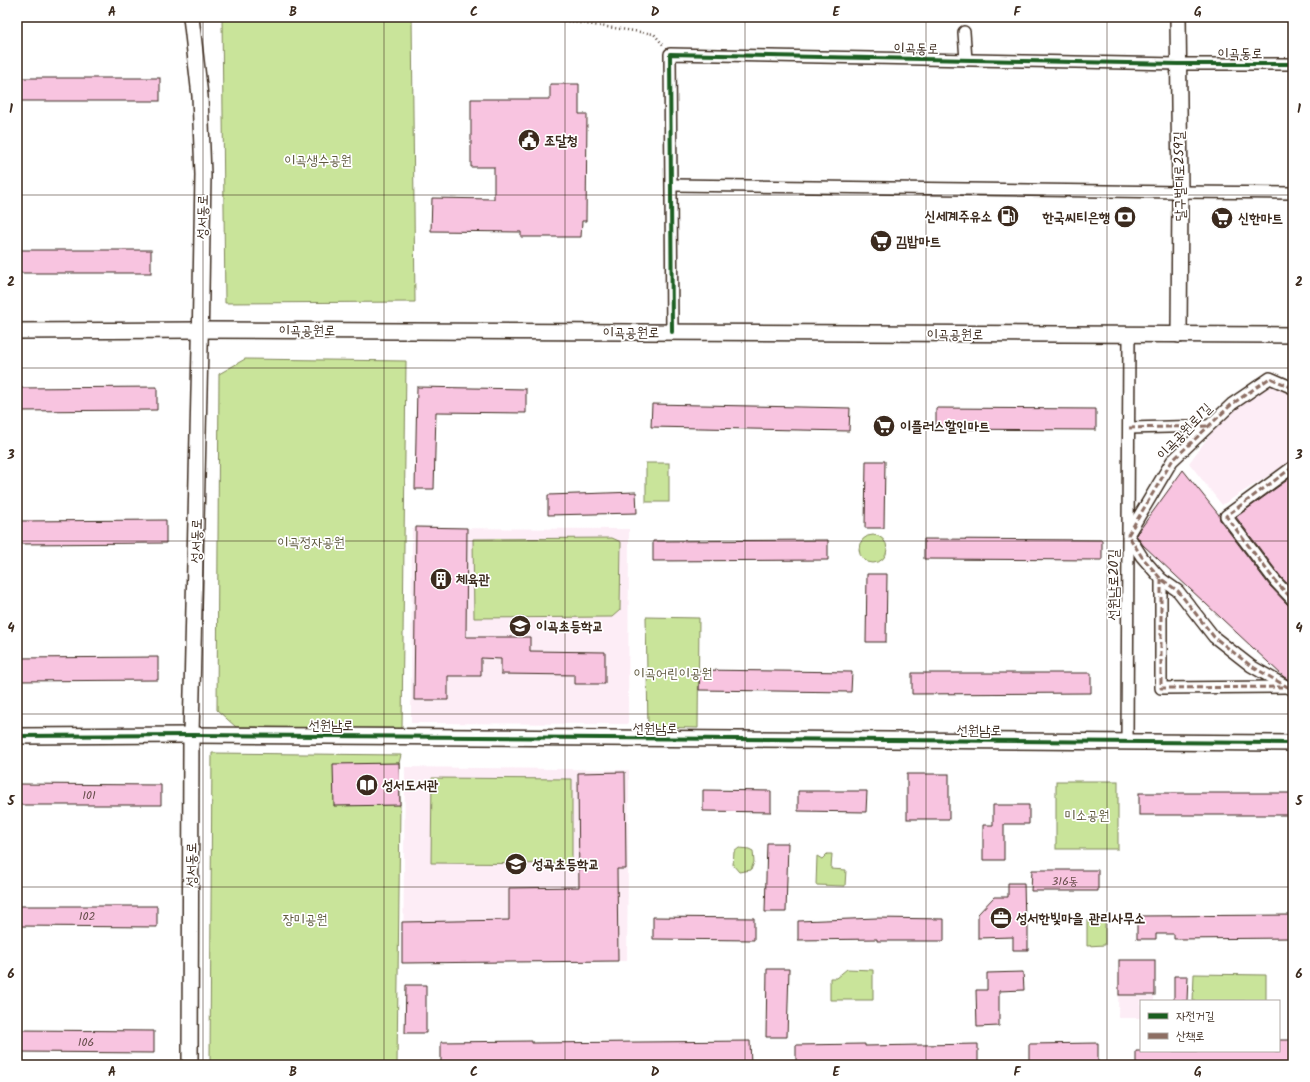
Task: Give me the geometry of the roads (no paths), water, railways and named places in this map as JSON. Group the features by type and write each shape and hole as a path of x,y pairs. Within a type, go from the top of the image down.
{"main road":[{"name":"성서동로","path":"190,1065 191,735 201,330 203,175 200,96 191,17"},
{"name":"달구벌대로259길","path":"1178,17 1180,192 1179,335"},
{"name":"이곡공원로","path":"17,331 201,330 1293,335"},
{"name":"선원남로","path":"17,736 191,735 1293,743"}],"street":[{"path":"964,32 966,60"},
{"name":"이곡동로","path":"672,185 670,54 1178,64 1293,64"},
{"path":"672,332 672,185 1293,193"},
{"name":"선원남로20길","path":"1127,742 1129,334"},
{"name":"이곡공원로1길","path":"1128,535 1172,461 1232,404 1270,378 1293,388"},
{"path":"1129,428 1208,426"},
{"path":"1293,468 1226,516 1276,582 1293,600"},
{"path":"1128,535 1142,557 1161,579 1178,591 1214,637 1251,666 1290,688"},
{"path":"1161,579 1161,688 1290,688"}],"place":[{"name":"조달청","path":"529,140"},
{"name":"신세계주유소","path":"1008,216"},
{"name":"한국씨티은행","path":"1125,217"},
{"name":"신한마트","path":"1222,218"},
{"name":"김밥마트","path":"881,241"},
{"name":"이플러스할인마트","path":"884,426"},
{"name":"체육관","path":"441,579"},
{"name":"이곡초등학교","path":"520,626"},
{"name":"성서도서관","path":"367,785"},
{"name":"성곡초등학교","path":"516,864"},
{"name":"성서한빛마을 관리사무소","path":"1001,918"}],"park label":[{"name":"이곡생수공원","path":"318,160"},
{"name":"이곡정자공원","path":"311,542"},
{"name":"이곡어린이공원","path":"673,673"},
{"name":"미소공원","path":"1087,815"},
{"name":"장미공원","path":"305,919"}]}
